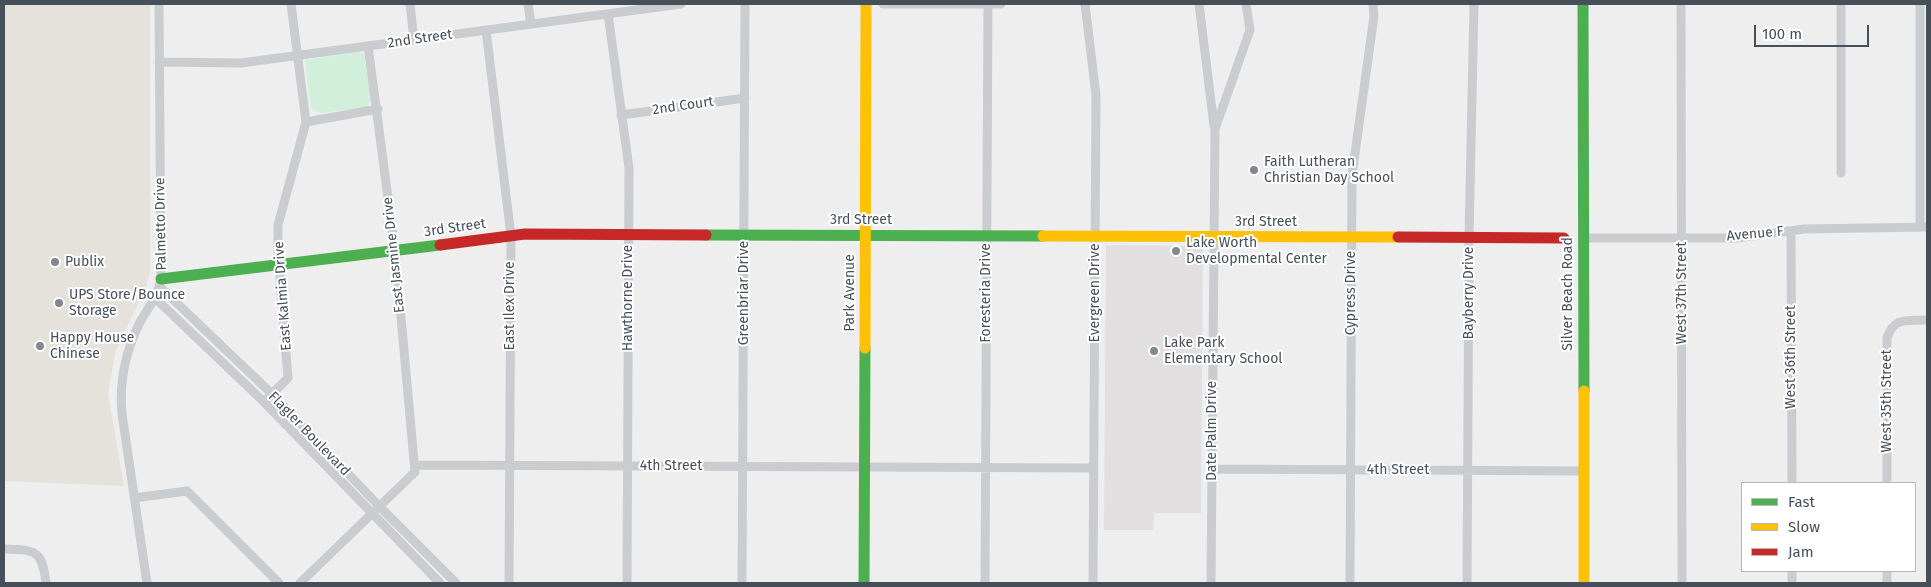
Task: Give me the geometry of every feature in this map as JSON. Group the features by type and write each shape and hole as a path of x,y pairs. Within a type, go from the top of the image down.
{"street":[{"name":"Palmetto Drive","path":"147,583 121,402 122,373 130,345 161,283 159,4"},
{"name":"East Kalmia Drive","path":"264,402 288,378 279,264 278,225 306,122 290,4"},
{"path":"410,4 414,40"},
{"path":"528,4 531,24"},
{"name":"2nd Street","path":"159,62 241,63 608,14 647,6 681,4"},
{"name":"Greenbriar Drive","path":"742,583 745,4"},
{"name":"Park Avenue","path":"864,583 866,4"},
{"path":"883,4 1001,4"},
{"name":"Foresteria Drive","path":"985,583 988,4"},
{"name":"Evergreen Drive","path":"1085,4 1096,96 1094,583"},
{"name":"Date Palm Drive","path":"1199,4 1215,129 1211,583"},
{"name":"Date Palm Drive","path":"1215,129 1250,30 1246,4"},
{"name":"Cypress Drive","path":"1350,583 1352,175 1374,16 1373,4"},
{"name":"Bayberry Drive","path":"1467,583 1469,238 1474,4"},
{"name":"Silver Beach Road","path":"1583,4 1584,583"},
{"name":"West 37th Street","path":"1681,4 1682,583"},
{"path":"1841,4 1841,174"},
{"path":"1920,4 1924,227"},
{"name":"Hawthorne Drive","path":"608,14 629,168 627,583"},
{"name":"East Ilex Drive","path":"486,30 511,236 509,583"},
{"name":"East Jasmine Drive","path":"368,46 378,109 394,251 415,465"},
{"name":"2nd Court","path":"621,115 745,98"},
{"path":"306,122 378,109"},
{"name":"Avenue F","path":"1583,238 1736,238 1790,231 1924,227"},
{"name":"West 36th Street","path":"1790,231 1792,482"},
{"name":"3rd Street","path":"161,283 279,264 511,236 628,234 1564,238"},
{"name":"Flagler Boulevard","path":"161,283 272,394 380,508 456,583"},
{"name":"Flagler Boulevard","path":"155,298 264,402 440,583"},
{"name":"West 35th Street","path":"1887,482 1887,338 1890,328 1899,322 1927,320"},
{"path":"300,583 371,514 380,508 415,472 415,465"},
{"name":"4th Street","path":"415,465 1094,468"},
{"name":"4th Street","path":"1212,469 1584,471"},
{"path":"134,498 187,491 279,583"},
{"path":"4,549 27,550 38,555 44,566 46,583"}],"shaded area":[{"path":"4,4 150,4 150,271 146,287 115,353 108,394 124,486 4,481"},
{"name":"Lake Park Elementary School","path":"1106,245 1203,246 1201,513 1154,513 1153,530 1104,530"}],"green space":[{"path":"358,52 364,54 371,100 367,107 322,113 311,109 305,60"}],"traffic: fast":[{"path":"1583,4 1584,391"},
{"path":"706,235 1043,236"},
{"path":"161,279 440,245"},
{"path":"864,583 865,348"}],"traffic: slow":[{"path":"865,348 866,4"},
{"path":"1043,236 1398,237"},
{"path":"1584,391 1584,583"}],"traffic: jam":[{"path":"440,245 525,234 706,235"},
{"path":"1398,237 1564,238"}],"place":[{"name":"Faith Lutheran Christian Day School","path":"1254,170"},
{"name":"Lake Worth Developmental Center","path":"1176,251"},
{"name":"Publix","path":"55,262"},
{"name":"UPS Store/Bounce Storage","path":"59,303"},
{"name":"Happy House Chinese","path":"40,346"},
{"name":"Lake Park Elementary School","path":"1154,351"}]}
